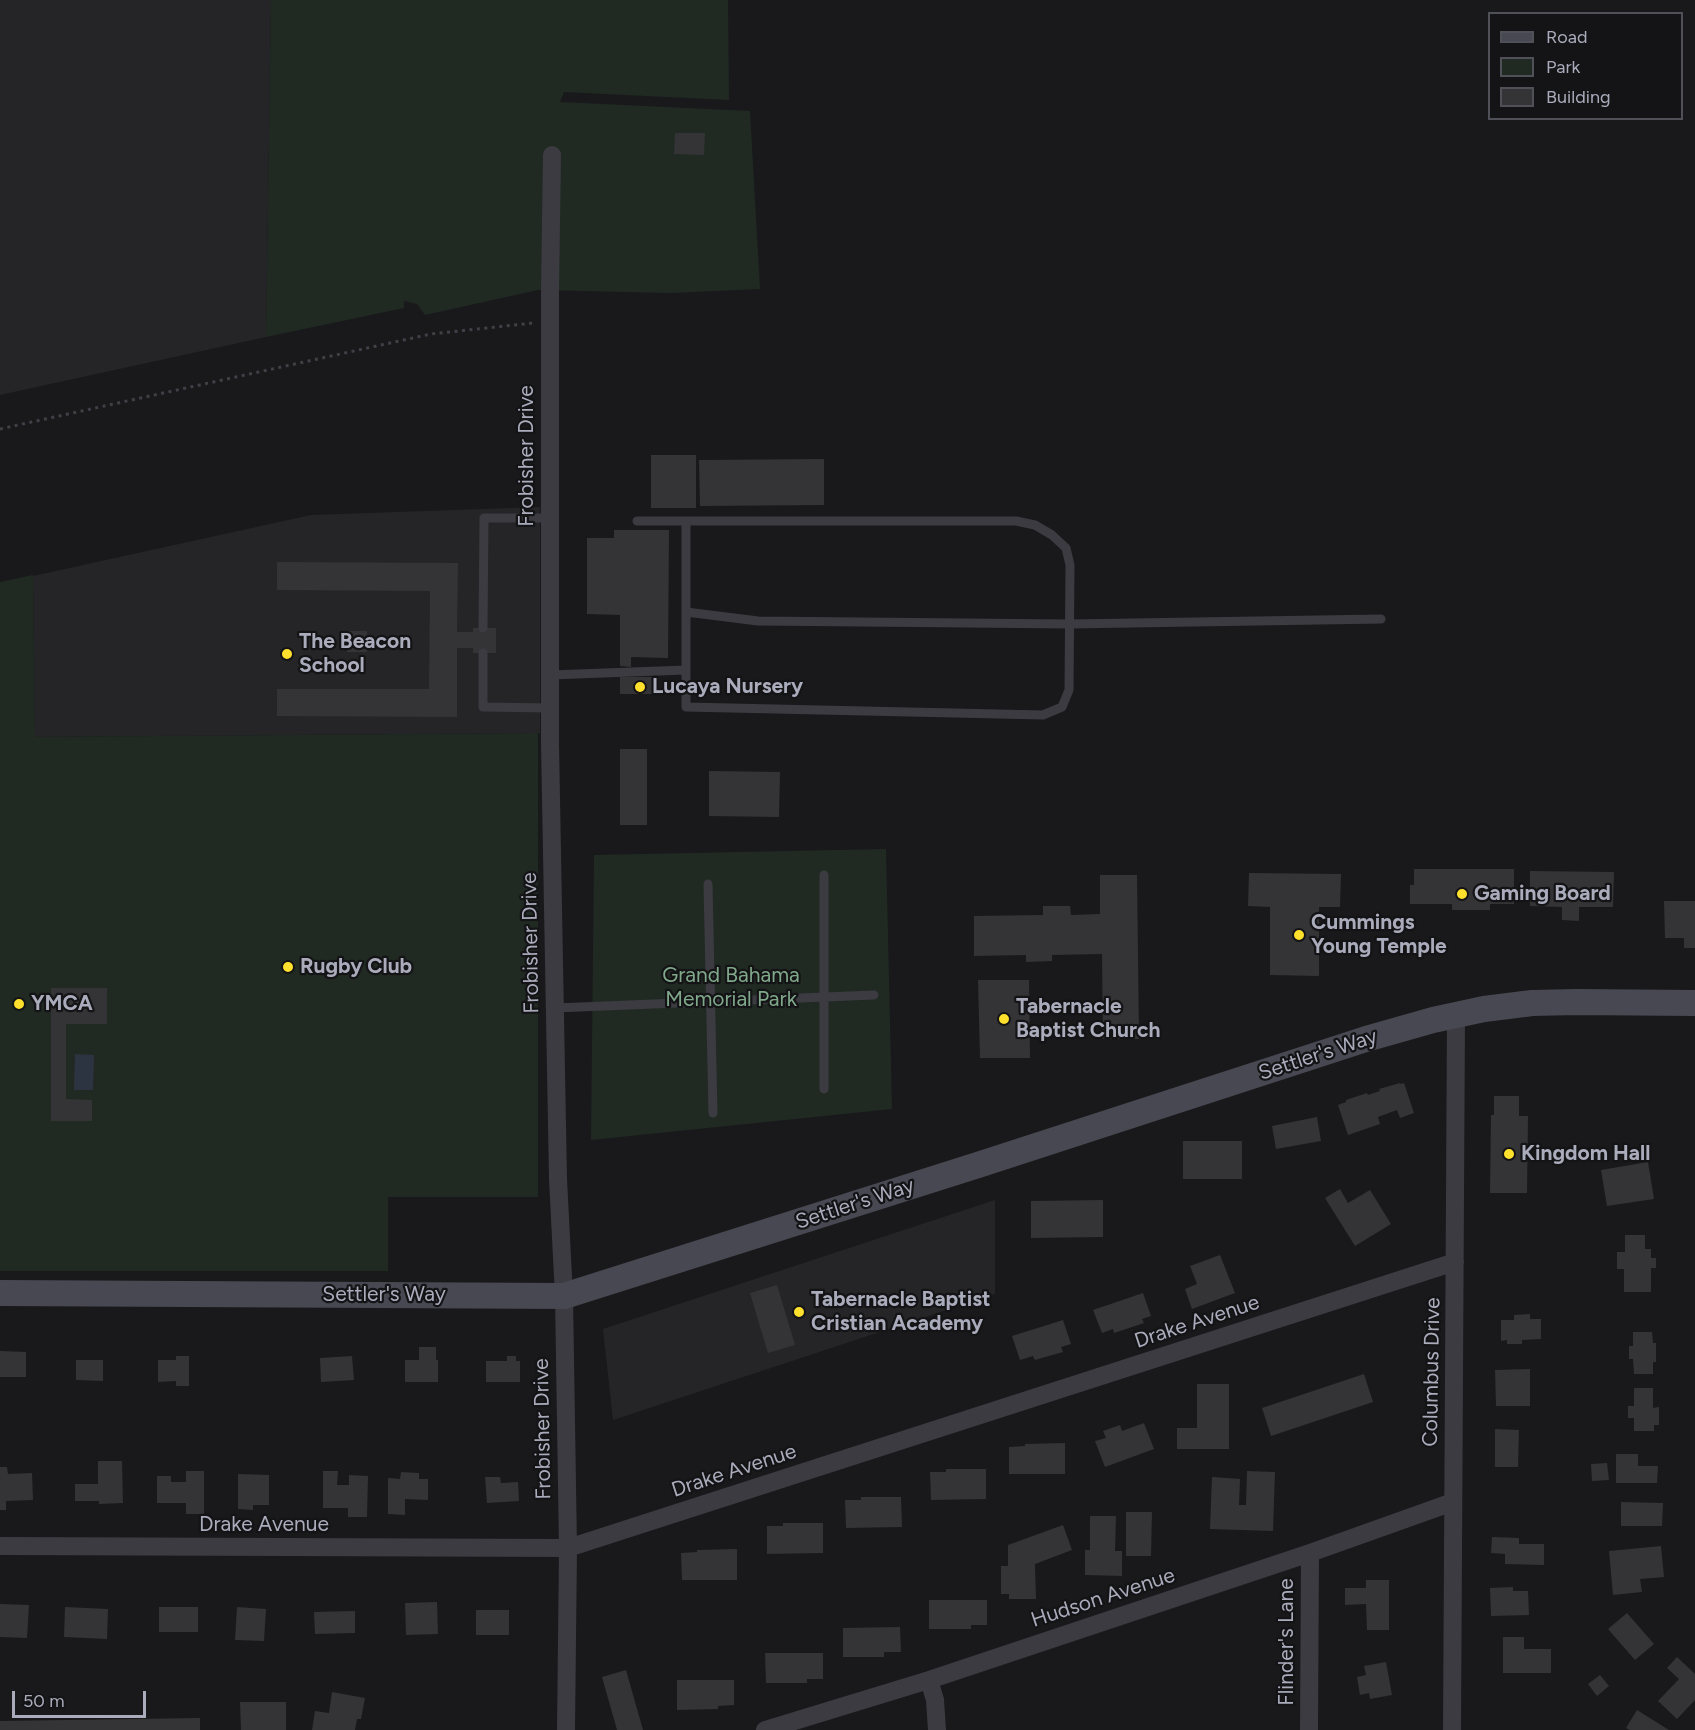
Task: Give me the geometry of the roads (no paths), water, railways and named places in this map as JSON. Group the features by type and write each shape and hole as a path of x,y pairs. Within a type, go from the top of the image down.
{"main road":[{"name":"Settler's Way","path":"0,1293 564,1296 1366,1039 1433,1020 1484,1009 1532,1003 1695,1003"}],"street":[{"name":"Frobisher Drive","path":"552,154 550,708 558,1179 564,1296 568,1548 566,1730"},
{"name":"Columbus Drive","path":"1452,1730 1456,1015"},
{"name":"Drake Avenue","path":"0,1546 568,1548 1455,1262"},
{"name":"Hudson Avenue","path":"765,1730 929,1680 1310,1553 1453,1502"},
{"name":"Flinder's Lane","path":"1309,1730 1310,1553"},
{"path":"929,1680 935,1700 937,1730"}],"lane":[{"path":"483,628 484,518 550,518"},
{"path":"637,521 686,521 1016,521 1035,525 1052,535 1066,548 1070,565 1069,690 1062,707 1042,715 686,707 686,521"},
{"path":"686,612 758,621 1070,624 1381,619"},
{"path":"483,653 483,707 550,708"},
{"path":"550,675 686,670"},
{"path":"824,875 824,1089"},
{"path":"708,884 712,1113"},
{"path":"555,1008 874,995"}],"water":[{"path":"75,1054 94,1055 93,1090 74,1090"}],"place":[{"name":"The Beacon School","path":"287,654"},
{"name":"Lucaya Nursery","path":"640,687"},
{"name":"Gaming Board","path":"1462,894"},
{"name":"Cummings Young Temple","path":"1299,935"},
{"name":"Rugby Club","path":"288,967"},
{"name":"YMCA","path":"19,1004"},
{"name":"Tabernacle Baptist Church","path":"1004,1019"},
{"name":"Kingdom Hall","path":"1509,1154"},
{"name":"Tabernacle Baptist Cristian Academy","path":"799,1312"}],"park label":[{"name":"Grand Bahama Memorial Park","path":"731,988"}]}
